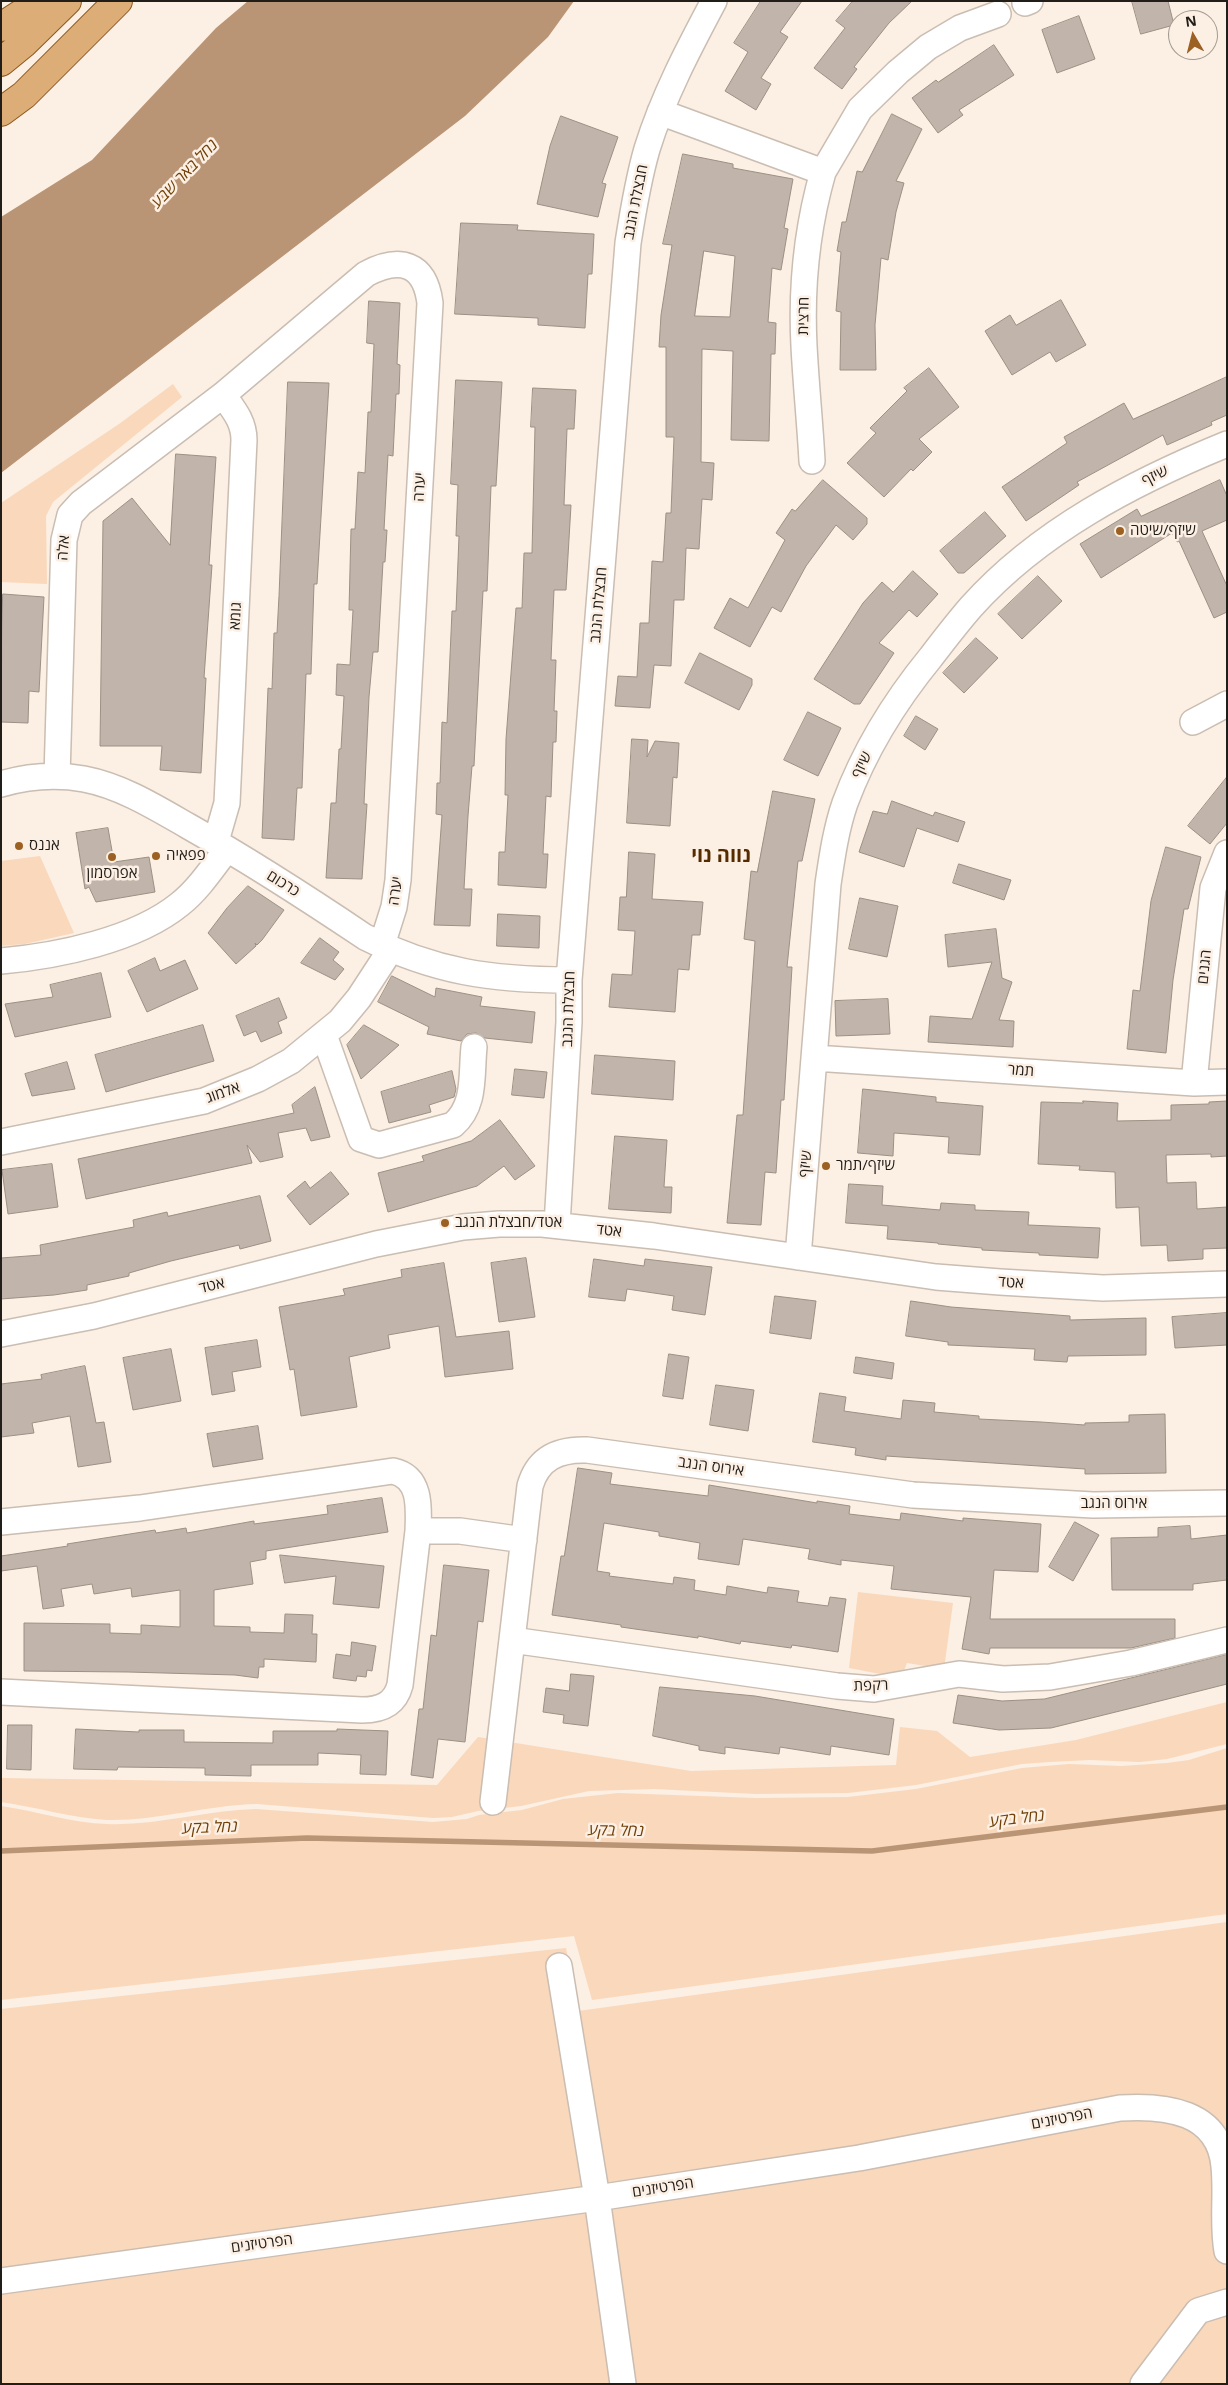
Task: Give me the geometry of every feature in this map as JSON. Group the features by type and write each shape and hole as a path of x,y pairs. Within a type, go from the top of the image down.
{"main road":[{"path":"1,27 41,1"},
{"path":"1,62 24,44 67,1"},
{"path":"1,112 24,95 118,1"}],"street":[{"name":"חבצלת הנגב","path":"557,1225 569,1022 569,980 628,243 636,191 647,149 660,112 714,1"},
{"name":"חרצית","path":"812,461 804,345 804,290 814,201 823,172 860,109 898,72 928,47 960,28 998,14"},
{"path":"660,112 823,172"},
{"name":"יערה","path":"223,395 366,274 380,267 393,264 406,265 418,272 428,287 430,303 398,880 387,947"},
{"name":"אלה","path":"57,776 64,540 70,515 82,503 223,395"},
{"name":"גומא","path":"222,845 227,794 244,440 244,428 241,419 223,395"},
{"name":"שיזף","path":"798,1257 828,884 844,804 862,763 880,730 913,680 972,606 1027,556 1105,502 1161,472 1227,444"},
{"path":"1193,722 1227,704"},
{"name":"כרכום","path":"1,784 34,777 57,776 86,780 127,794 222,845 365,937 387,947 422,961 490,977 569,980"},
{"path":"1,961 80,947 105,940 160,918 181,903 222,845"},
{"name":"הגנים","path":"1194,1083 1213,888 1227,853"},
{"name":"אלמוג","path":"1,1142 204,1101 258,1079 290,1061 324,1035 359,998 387,947"},
{"path":"324,1035 361,1139 379,1144 452,1125 461,1118 468,1108 474,1047"},
{"name":"תמר","path":"814,1058 1194,1083 1227,1082"},
{"name":"אטד","path":"1,1334 94,1316 376,1244 423,1234 499,1224 557,1225 654,1236 936,1277 1033,1285 1143,1288 1227,1284"},
{"name":"אירוס הנגב","path":"493,1802 530,1486 535,1472 551,1456 576,1449 913,1495 1093,1506 1227,1503"},
{"path":"1,1522 140,1508 392,1471 406,1476 414,1488 418,1512 418,1531 400,1685 396,1696 384,1706 362,1710 1,1692"},
{"path":"418,1531 460,1531 524,1540"},
{"name":"רקפת","path":"512,1640 866,1689 959,1674 1003,1679 1065,1675 1131,1663 1227,1640"},
{"path":"559,1966 597,2198 623,2384"},
{"name":"הפרטיזנים","path":"1,2281 597,2198 859,2158 1120,2108 1143,2106 1168,2108 1191,2115 1207,2128 1218,2145 1224,2165 1226,2242"},
{"path":"1142,2384 1198,2312 1227,2302"}],"shaded area":[{"path":"173,384 182,397 53,502 46,516 47,584 1,582 1,503 119,424"},
{"path":"40,856 74,933 25,944 1,946 1,861"},
{"path":"858,1592 953,1603 944,1669 907,1663 901,1678 849,1668"},
{"path":"1227,1702 1227,1744 1167,1759 1140,1762 1090,1760 1022,1764 916,1785 848,1793 756,1794 654,1789 589,1791 521,1806 478,1811 452,1817 433,1818 257,1804 219,1807 144,1818 107,1820 80,1817 1,1802 1,1778 437,1785 478,1737 691,1771 896,1765 900,1727 937,1731 970,1757 1076,1740"},
{"path":"1227,1748 1227,1914 592,2000 574,1936 1,2000 1,1806 80,1821 107,1824 144,1823 219,1812 256,1809 433,1822 467,1819 479,1815 522,1810 563,1799 618,1793 756,1798 848,1797 916,1789 1022,1768 1069,1764 1121,1766 1167,1763 1189,1760"},
{"path":"1227,1922 1227,2384 1,2384 1,2009 566,1948 578,2011"}],"water":[{"name":"נחל באר שבע","path":"248,1 574,1 548,37 465,116 1,473 1,217 92,160 216,28"}],"building":[{"path":"761,1 802,1 780,32 788,37 761,78 771,84 756,110 725,91 748,52 734,43"},
{"path":"853,1 912,1 889,23 854,67 857,69 842,89 814,68 845,28 836,21"},
{"path":"1132,1 1168,1 1170,10 1168,10 1168,27 1141,34"},
{"path":"1079,16 1095,59 1057,73 1042,30"},
{"path":"994,45 1014,75 959,110 963,115 938,133 912,98 936,80 938,82"},
{"path":"892,114 922,129 896,181 904,183 896,212 888,260 881,258 875,325 876,370 840,370 841,312 836,311 841,252 837,251 842,222 846,222 857,171 862,172"},
{"path":"561,116 618,137 602,183 606,184 598,217 537,204 550,146"},
{"path":"683,154 733,164 733,168 793,179 784,228 788,229 781,270 772,268 768,322 776,323 775,354 771,354 769,441 731,440 733,351 702,349 701,462 714,463 712,500 702,499 699,549 686,548 684,600 674,600 671,666 654,665 650,708 615,706 618,676 637,677 640,623 649,623 652,561 663,562 666,513 671,513 674,437 666,437 666,347 659,347 661,315 672,245 663,244","holes":["704,251 735,256 730,317 695,316"]},
{"path":"461,223 518,225 517,230 594,234 592,274 588,274 585,328 538,325 538,318 455,314"},
{"path":"1061,300 1086,345 1056,362 1050,352 1012,375 985,331 1010,315 1016,325"},
{"path":"369,301 400,303 397,364 400,365 399,394 396,394 393,456 388,455 384,530 387,530 385,562 383,562 378,652 373,652 369,697 364,804 367,804 362,879 326,878 331,803 336,803 344,696 336,695 337,664 350,665 353,610 349,610 351,529 355,529 358,472 365,473 368,412 371,412 374,344 367,343"},
{"path":"929,368 959,407 919,439 932,452 913,471 911,469 884,497 847,463 876,433 870,428 907,391 904,388"},
{"path":"1227,377 1227,415 1211,422 1212,425 1167,445 1163,435 1077,482 1079,485 1026,521 1002,487 1067,443 1064,437 1124,403 1133,419"},
{"path":"456,380 502,382 496,486 491,486 487,591 483,591 474,766 472,766 468,816 464,889 472,889 470,926 434,925 442,815 436,814 437,783 440,783 442,722 447,723 452,611 456,611 459,536 456,536 458,485 451,484"},
{"path":"288,382 329,383 317,584 314,584 311,674 306,674 302,788 297,788 294,840 262,838 268,688 272,689 274,633 277,633"},
{"path":"533,388 576,390 574,429 567,429 564,505 571,505 566,590 554,590 551,660 556,660 554,711 557,711 556,742 553,742 551,797 546,796 543,854 548,854 546,888 498,885 499,852 505,852 508,795 505,795 506,739 516,608 522,608 524,553 532,553 535,427 531,427"},
{"path":"176,454 216,457 209,565 212,565 204,678 206,678 201,773 160,770 162,746 100,746 103,521 132,498 170,545"},
{"path":"823,480 867,518 867,524 853,540 836,525 806,566 781,612 772,607 750,647 714,628 730,598 748,608 785,540 776,533 792,509 795,511"},
{"path":"1220,480 1227,496 1227,520 1202,531 1227,586 1227,612 1214,618 1179,541 1177,542 1172,533 1101,578 1080,544 1137,509 1141,516"},
{"path":"985,512 1006,536 964,573 958,573 940,551"},
{"path":"913,571 938,594 917,617 909,610 879,643 894,653 860,704 854,704 814,679 863,603 882,582 893,592"},
{"path":"1038,576 1062,601 1022,639 998,614"},
{"path":"3,594 44,597 39,692 29,691 28,723 1,722"},
{"path":"976,638 998,658 964,693 943,673"},
{"path":"700,653 752,679 752,685 739,710 685,683"},
{"path":"808,712 841,728 818,776 784,760"},
{"path":"916,716 938,729 925,750 904,736"},
{"path":"632,739 648,740 647,757 655,741 679,743 677,778 673,777 670,826 627,823"},
{"path":"1227,777 1227,823 1210,844 1188,826"},
{"path":"773,791 815,799 802,861 798,861 787,967 792,967 784,1100 781,1100 776,1173 765,1172 761,1225 727,1223 737,1115 743,1115 755,941 744,939 751,871 757,872"},
{"path":"892,801 933,816 935,812 965,822 958,842 917,828 904,867 859,852 873,811 887,814"},
{"path":"108,828 114,862 149,857 155,892 96,902 89,887 85,889 76,833"},
{"path":"1166,847 1201,857 1188,909 1184,909 1173,980 1166,1053 1127,1049 1133,990 1140,991 1151,901"},
{"path":"629,852 655,854 652,899 703,902 700,935 692,935 689,970 678,969 675,1012 609,1007 612,974 632,975 635,931 618,930 620,897 626,897"},
{"path":"959,864 1011,880 1004,900 953,883"},
{"path":"248,886 284,910 262,940 257,945 255,943 256,946 236,964 208,933 227,908"},
{"path":"860,898 898,906 887,957 849,949"},
{"path":"498,914 540,916 539,948 497,946"},
{"path":"996,929 1002,978 1012,982 999,1020 1014,1021 1013,1047 928,1042 930,1016 972,1019 992,962 948,967 945,935"},
{"path":"320,938 339,952 333,960 344,969 335,980 301,963"},
{"path":"155,958 160,971 185,960 198,989 147,1012 128,971"},
{"path":"101,973 111,1017 15,1037 5,1004 53,997 50,985"},
{"path":"392,976 435,997 436,988 482,997 480,1006 535,1012 532,1043 485,1038 476,1033 467,1034 461,1041 427,1034 429,1027 378,1002"},
{"path":"279,998 287,1018 278,1022 282,1033 261,1042 256,1031 244,1036 236,1016"},
{"path":"888,999 890,1034 836,1036 835,1001"},
{"path":"203,1025 214,1061 106,1092 95,1055"},
{"path":"364,1025 399,1045 361,1079 347,1045"},
{"path":"595,1055 675,1061 673,1100 592,1094"},
{"path":"67,1062 75,1089 32,1096 25,1074"},
{"path":"515,1069 547,1072 544,1098 512,1095"},
{"path":"452,1071 456,1089 454,1097 429,1105 431,1112 389,1123 381,1092"},
{"path":"315,1087 330,1137 311,1141 306,1128 278,1133 283,1157 260,1162 247,1145 252,1163 86,1199 78,1159 294,1113 292,1105"},
{"path":"863,1089 936,1097 936,1102 983,1106 980,1155 948,1153 949,1137 894,1133 893,1156 858,1153"},
{"path":"1083,1101 1118,1103 1117,1121 1171,1120 1171,1105 1209,1104 1209,1102 1227,1101 1227,1156 1211,1157 1211,1154 1166,1155 1167,1183 1196,1182 1197,1209 1227,1207 1227,1248 1203,1249 1203,1259 1168,1261 1167,1245 1141,1246 1139,1207 1116,1208 1115,1172 1079,1170 1080,1166 1038,1164 1041,1102 1083,1103"},
{"path":"500,1120 535,1166 515,1180 504,1166 477,1186 388,1212 378,1173 424,1161 422,1156 471,1141"},
{"path":"615,1136 667,1140 664,1187 672,1187 671,1213 609,1209"},
{"path":"52,1164 58,1207 8,1214 2,1170"},
{"path":"331,1172 349,1194 310,1225 287,1196 305,1181 310,1188"},
{"path":"849,1184 883,1186 882,1205 940,1210 941,1203 975,1205 975,1210 1029,1212 1028,1225 1100,1228 1098,1258 982,1250 982,1248 887,1239 888,1226 846,1223"},
{"path":"260,1196 271,1241 240,1249 239,1245 171,1261 129,1273 129,1276 87,1285 87,1290 54,1295 1,1299 1,1258 41,1255 40,1245 134,1227 133,1220 167,1212 168,1216"},
{"path":"526,1258 535,1317 499,1322 491,1263"},
{"path":"594,1259 644,1266 645,1259 712,1267 705,1315 672,1310 674,1296 627,1289 625,1301 589,1297"},
{"path":"444,1263 456,1337 509,1331 513,1369 445,1377 439,1326 388,1335 390,1348 349,1357 357,1407 301,1416 294,1369 290,1370 279,1307 345,1295 343,1289 402,1277 401,1270"},
{"path":"775,1296 816,1301 811,1339 770,1333"},
{"path":"911,1301 951,1307 1070,1316 1070,1320 1146,1318 1146,1355 1068,1356 1067,1362 1034,1360 1035,1349 948,1345 948,1342 906,1336"},
{"path":"1227,1313 1227,1345 1175,1348 1172,1317"},
{"path":"257,1340 261,1367 232,1372 235,1391 212,1395 205,1348"},
{"path":"171,1349 181,1401 133,1410 123,1358"},
{"path":"669,1354 689,1357 683,1399 663,1396"},
{"path":"856,1357 894,1363 892,1379 854,1373"},
{"path":"85,1366 96,1423 104,1422 111,1462 78,1467 70,1416 32,1423 34,1433 1,1437 1,1384 42,1379 41,1375"},
{"path":"716,1385 754,1390 748,1431 710,1425"},
{"path":"820,1393 846,1397 844,1411 901,1419 903,1400 935,1403 934,1412 979,1416 979,1419 1085,1425 1085,1423 1129,1422 1129,1415 1165,1414 1166,1473 1085,1474 1085,1469 886,1456 886,1460 855,1455 856,1448 813,1442"},
{"path":"258,1426 263,1459 213,1467 207,1434"},
{"path":"578,1468 612,1473 610,1484 708,1496 709,1485 817,1503 817,1501 850,1506 849,1514 900,1520 901,1513 963,1521 963,1518 1041,1524 1038,1572 994,1570 990,1619 1175,1619 1175,1638 1131,1648 990,1648 989,1654 962,1649 971,1597 891,1589 894,1566 841,1560 841,1565 808,1559 810,1549 743,1539 739,1565 698,1559 700,1543 659,1536 659,1532 604,1523 597,1571 610,1573 609,1576 673,1584 674,1577 695,1580 694,1590 726,1595 727,1586 767,1593 768,1587 799,1591 797,1602 828,1606 830,1597 846,1599 838,1652 792,1645 791,1648 741,1641 740,1644 698,1636 698,1638 621,1627 621,1625 552,1615 561,1556 564,1556"},
{"path":"382,1498 388,1532 266,1551 266,1559 250,1562 253,1584 214,1590 214,1626 250,1627 250,1632 284,1633 285,1614 313,1615 312,1634 317,1634 316,1662 264,1659 264,1667 259,1667 258,1678 235,1675 24,1671 24,1623 110,1624 110,1633 141,1634 141,1625 180,1627 180,1590 132,1597 131,1588 94,1594 92,1584 61,1589 64,1606 43,1609 37,1566 1,1571 1,1556 155,1530 156,1533 186,1528 187,1533 254,1521 254,1524 328,1514 327,1506"},
{"path":"1075,1522 1099,1535 1073,1581 1049,1567"},
{"path":"1190,1526 1191,1539 1227,1535 1227,1580 1193,1584 1193,1590 1112,1590 1111,1538 1158,1537 1158,1528"},
{"path":"280,1555 384,1566 379,1608 333,1604 336,1576 285,1583"},
{"path":"444,1565 489,1570 483,1622 478,1621 465,1742 438,1739 433,1778 411,1775 419,1709 423,1709 431,1635 436,1636"},
{"path":"352,1642 376,1646 372,1671 367,1670 366,1677 357,1676 356,1681 333,1678 336,1654 350,1656"},
{"path":"1227,1655 1227,1684 1136,1707 1051,1728 999,1730 953,1723 958,1695 1002,1701 1044,1699"},
{"path":"571,1674 594,1676 588,1726 563,1723 564,1715 543,1712 546,1688 569,1691"},
{"path":"660,1687 755,1696 894,1719 889,1755 831,1746 830,1755 780,1747 779,1754 725,1747 725,1754 699,1750 699,1746 653,1736"},
{"path":"8,1725 32,1725 31,1770 7,1769"},
{"path":"76,1729 139,1732 139,1730 184,1730 184,1742 273,1743 273,1731 337,1731 337,1729 388,1731 386,1775 360,1774 361,1755 318,1753 318,1765 251,1765 251,1776 205,1775 205,1768 118,1767 117,1770 74,1769"}],"waterway":[{"name":"נחל בקע","path":"1,1851 307,1838 872,1851 1227,1807"}],"place":[{"name":"שיזף/שיטה","path":"1120,531"},
{"name":"אננס","path":"19,846"},
{"name":"פפאיה","path":"156,856"},
{"name":"אפרסמון","path":"112,857"},
{"name":"שיזף/תמר","path":"826,1166"},
{"name":"אטד/חבצלת הנגב","path":"445,1223"}],"district":[{"name":"נווה נוי","path":"721,856"}]}
